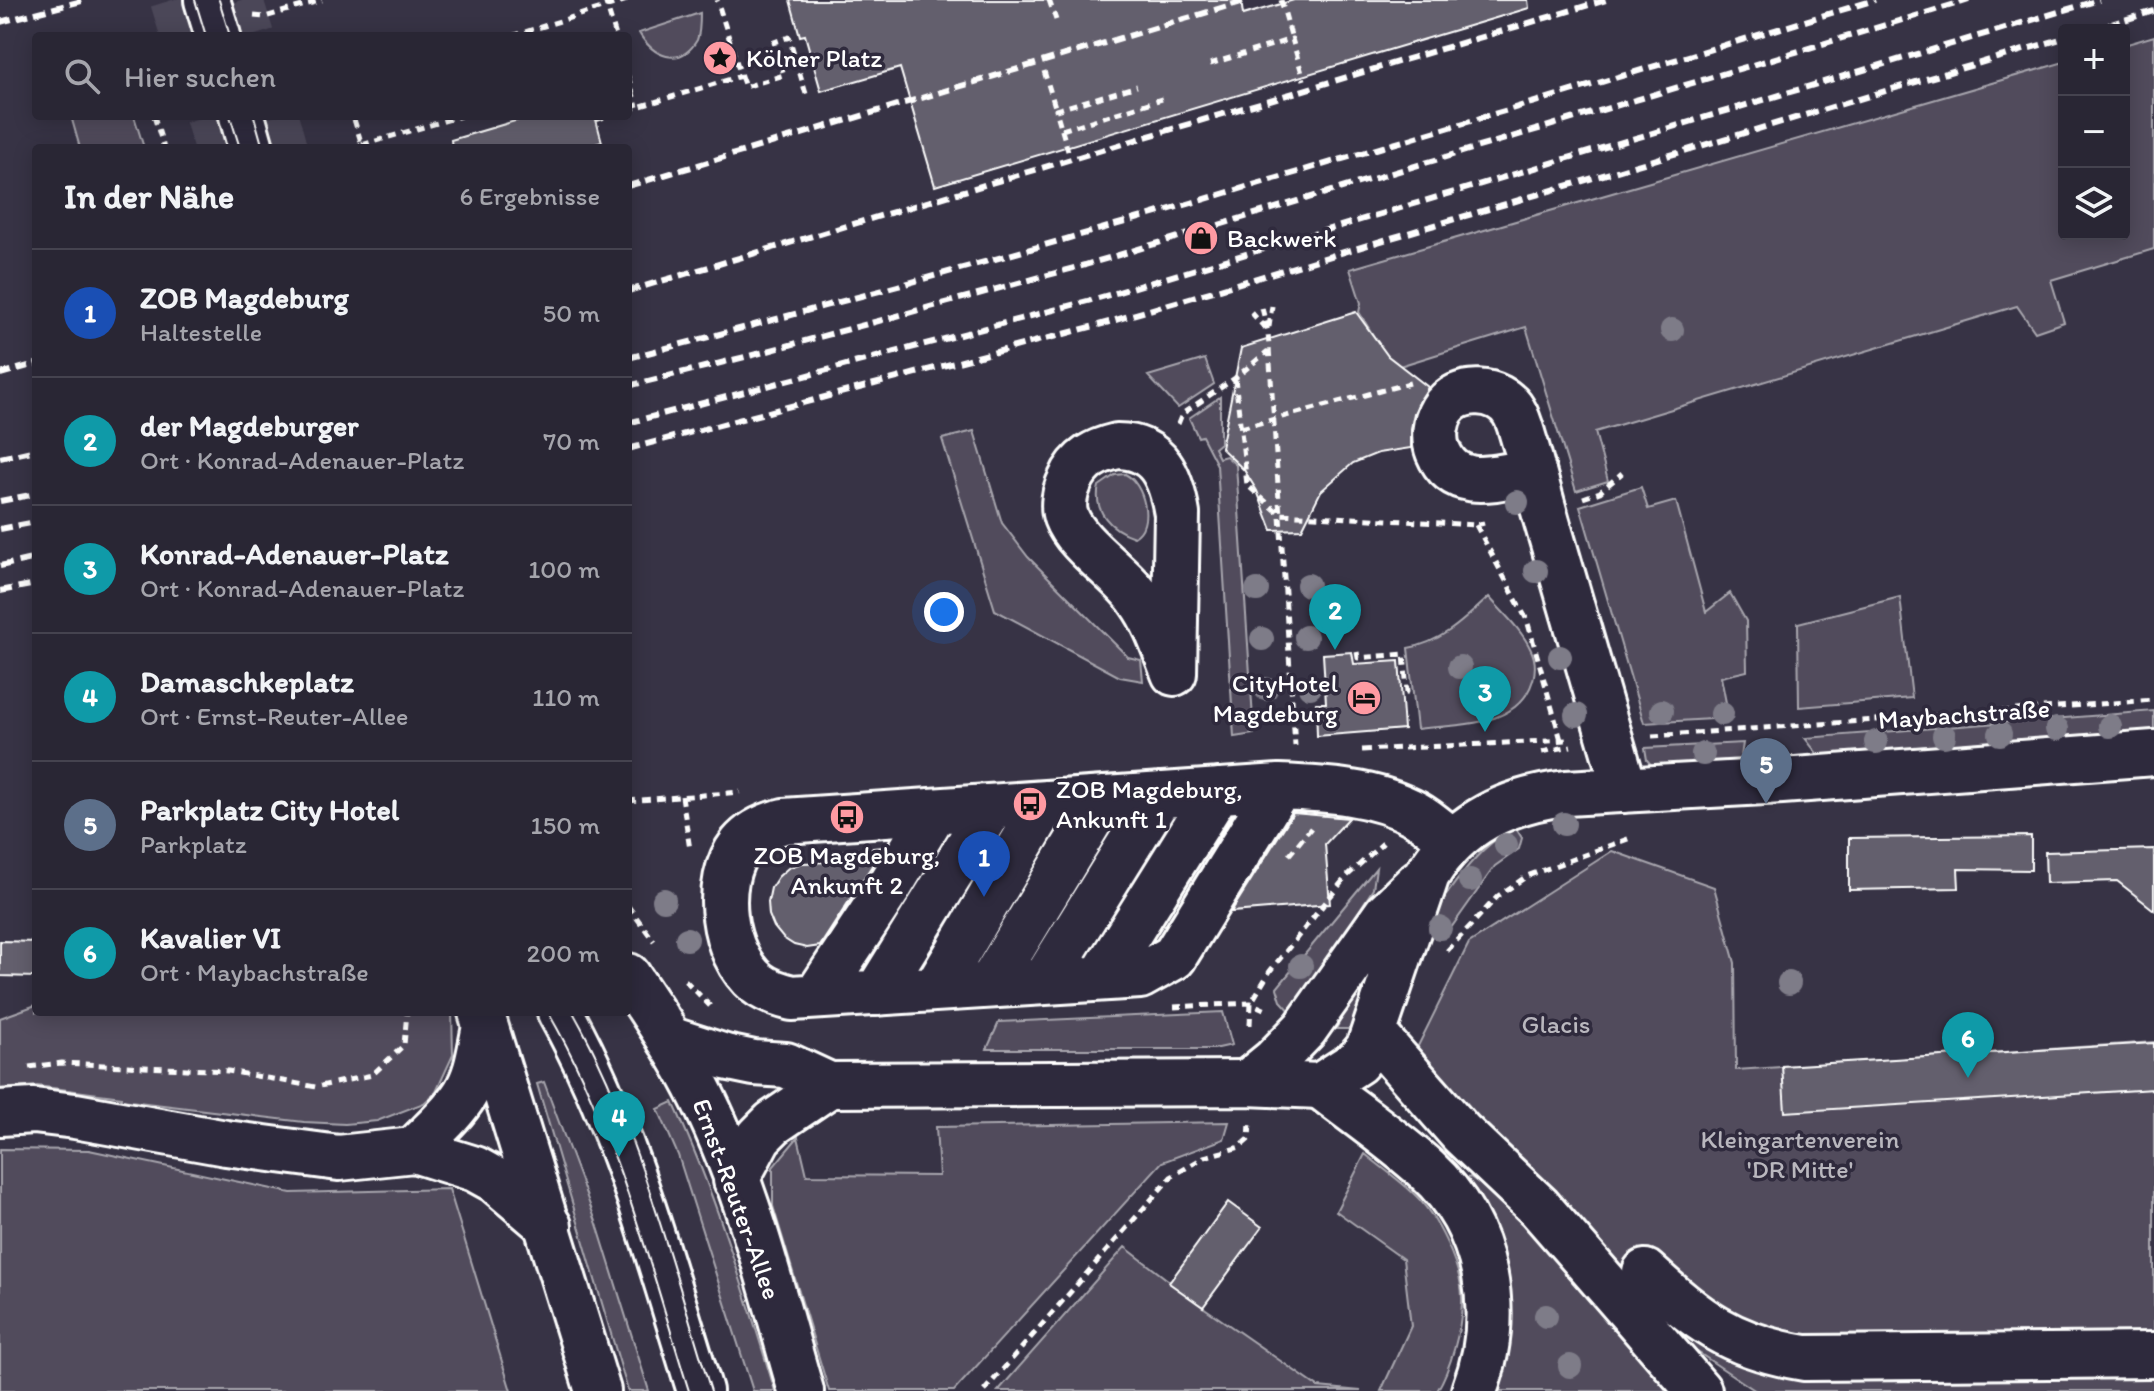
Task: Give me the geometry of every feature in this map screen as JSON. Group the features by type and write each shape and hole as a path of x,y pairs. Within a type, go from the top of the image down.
{"main road":[{"path":"207,0 217,32"},
{"path":"243,120 250,144"},
{"path":"1551,493 1592,739 1625,790"},
{"name":"Maybachstraße","path":"1248,1102 1274,1061 1321,1009 1387,913 1439,858 1488,814 1553,795 2154,753"},
{"path":"669,1039 725,1057 786,1065 829,1085 1248,1102 1320,1086 1357,1062 1368,1049 1439,858 1417,815 1361,794 1327,789 1288,770 1218,791 784,821 755,832 740,846 726,881 725,909 729,936 741,965 758,984 792,998 1140,976 1174,957 1288,770"},
{"path":"1101,978 1218,791"},
{"path":"1045,980 1160,795"},
{"path":"990,985 1103,799"},
{"path":"936,989 1046,803"},
{"path":"877,993 992,807"},
{"path":"817,996 935,811"},
{"name":"Ernst-Reuter-Allee","path":"643,960 669,1039 696,1086 736,1180 757,1240 801,1391"},
{"path":"1320,1086 1321,1009"},
{"path":"562,1016 605,1104 631,1173 700,1391"},
{"path":"414,1150 456,1107 467,1091 476,1069 483,1019"},
{"path":"483,1019 598,1391"},
{"path":"1375,1035 1461,1133 1539,1207 1699,1391"},
{"path":"736,1180 759,1137 773,1123 829,1085"},
{"path":"1320,1086 1367,1095 1461,1133"},
{"path":"1320,1086 1428,1171 1461,1212 1474,1237 1486,1275 1490,1315 1484,1358 1474,1391"},
{"path":"11,1115 339,1158 414,1150 475,1169 495,1180 549,1226"},
{"path":"1645,1272 1705,1324 1742,1342 1785,1355 1826,1360 2154,1355"}],"path":[{"path":"265,17 322,0"},
{"path":"523,32 606,3 627,0"},
{"path":"717,0 745,87 784,75 774,42 789,37 806,94"},
{"path":"1049,0 1056,20"},
{"path":"1281,0 1304,80"},
{"path":"606,3 615,32"},
{"path":"1210,64 1292,39"},
{"path":"1044,71 1068,151"},
{"path":"632,109 741,76"},
{"path":"1056,110 1137,86"},
{"path":"632,90 637,107"},
{"path":"1062,130 1162,99"},
{"path":"155,120 163,144"},
{"path":"354,120 362,144"},
{"path":"365,144 447,120"},
{"path":"1268,332 1272,306"},
{"path":"1262,308 1268,332 1280,514 1288,770"},
{"path":"1251,312 1268,332"},
{"path":"1189,409 1269,350"},
{"path":"1235,378 1247,485 1280,514 1476,525 1551,493 1600,492 1622,473"},
{"path":"1241,428 1363,396"},
{"path":"1476,525 1527,620 1561,740"},
{"path":"1357,652 1358,658 1404,654 1407,692 1402,693"},
{"name":"Maybachstraße","path":"1358,750 1774,728 2154,700"},
{"path":"632,801 749,792"},
{"path":"1440,958 1511,886 1544,868 1633,837"},
{"path":"1251,1003 1270,971 1346,877 1376,850"},
{"path":"632,920 643,960"},
{"path":"683,978 713,1008"},
{"path":"62,1063 228,1071 316,1087 372,1075 404,1045 407,1016"},
{"path":"984,1391 1171,1177 1204,1157 1240,1147 1249,1139 1248,1102"}],"green space":[{"path":"700,13 697,40 690,49 675,57 651,48 639,33"},
{"path":"2154,36 2154,249 2051,280 2064,322 2035,332 2017,306 1595,432 1608,481 1576,491 1526,327 1393,368 1359,312 1361,303 1350,269 2058,64 2058,240 2130,240 2130,43"},
{"path":"72,120 135,120 143,144 79,144"},
{"path":"1205,359 1214,384 1178,408 1148,376"},
{"path":"1220,397 1220,443 1214,448 1219,458 1226,456 1236,465 1254,734 1234,737 1217,465 1189,418"},
{"path":"974,431 1002,523 1028,557 1128,657 1141,660 1143,681 1120,677 995,610 942,439"},
{"path":"1125,474 1137,486 1144,505 1144,524 1134,537 1111,524 1099,503 1099,486 1115,475"},
{"path":"1641,487 1648,509 1676,501 1706,612 1730,593 1746,621 1747,671 1721,677 1729,718 1644,723 1580,506"},
{"path":"1489,597 1517,629 1533,654 1535,672 1526,696 1515,707 1485,721 1417,729 1408,648 1442,635"},
{"path":"1900,597 1912,698 1799,707 1798,623"},
{"path":"2154,711 2154,732 1819,756 1805,738"},
{"path":"1743,743 1740,763 1653,767 1647,760 1645,748"},
{"path":"1515,827 1522,838 1519,849 1495,866 1446,935 1435,938 1428,921 1447,894 1488,845"},
{"name":"Glacis","path":"1612,851 1714,887 1735,963 1736,1070 2154,1042 2154,1391 1756,1391 1696,1351 1415,1052 1469,943"},
{"path":"1376,868 1373,889 1293,1014 1281,1001 1277,988"},
{"path":"1357,987 1366,990 1359,1029 1336,1029"},
{"path":"32,1006 32,1016 452,1016 453,1055 436,1092 424,1103 377,1121 345,1124 304,1122 121,1100 121,1097 37,1086 0,1089 0,1018"},
{"path":"1223,1012 1232,1045 1214,1049 987,1049 999,1022"},
{"path":"544,1082 597,1224 649,1391 628,1391 537,1084"},
{"path":"673,1102 716,1208 775,1391 753,1391 678,1155 658,1109"},
{"path":"1229,1122 1224,1139 1162,1162 954,1391 829,1391 773,1206 773,1167 798,1137 807,1175 939,1176 936,1127"},
{"path":"0,1149 89,1150 291,1193 449,1189 511,1391 0,1391"},
{"path":"1365,1154 1422,1203 1440,1229 1459,1275 1462,1303 1460,1325 1451,1360 1437,1391 1381,1391 1411,1326 1403,1259 1336,1211"},
{"path":"1470,1177 1491,1191 1531,1228 1675,1391 1495,1391 1466,1180"},
{"path":"1125,1247 1203,1307 1318,1387 1361,1391 998,1391"}],"building":[{"path":"790,0 1241,0 1243,15 1294,0 1528,0 1529,8 935,186 900,68 821,91 805,35 800,36"},
{"path":"518,120 596,120 602,142 452,144 451,140"},
{"path":"1356,312 1388,356 1428,387 1414,413 1411,448 1378,453 1353,463 1321,491 1302,529 1272,530 1257,491 1244,470 1221,448 1241,348"},
{"name":"CityHotel Magdeburg","path":"1352,652 1354,664 1399,661 1404,729 1317,736 1316,703 1326,703 1323,654"},
{"path":"1293,813 1349,818 1325,844 1330,904 1231,912"},
{"path":"2031,836 2031,870 1958,869 1959,888 1849,890 1849,838"},
{"path":"884,847 820,946 807,948 794,945 774,927 768,902 771,888 788,868 801,863 832,862 832,852"},
{"path":"2154,849 2154,910 2117,881 2046,883 2045,852"},
{"path":"0,941 32,942 32,977 0,976"},
{"path":"2154,1043 2154,1089 1785,1112 1782,1066"},
{"path":"1228,1202 1262,1227 1203,1307 1169,1283"}],"tunnel":[{"path":"172,0 182,32"},
{"path":"241,0 251,32"},
{"path":"208,120 215,144"},
{"path":"277,120 284,144"}],"tram line":[{"path":"195,0 205,32"},
{"path":"219,0 229,32"},
{"path":"231,120 239,144"},
{"path":"255,120 262,144"},
{"path":"550,1016 572,1057 612,1150 689,1391"},
{"path":"575,1016 617,1103 635,1150 711,1391"}],"railway":[{"path":"0,22 86,0"},
{"path":"632,185 1248,0"},
{"path":"632,290 1606,0"},
{"path":"632,357 1098,230 1875,0"},
{"path":"632,385 1085,265 1969,0"},
{"path":"632,422 1095,299 2099,0"},
{"path":"2111,24 2154,11"},
{"path":"632,448 1102,324 2058,40"},
{"path":"0,374 32,365"},
{"path":"0,458 32,451"},
{"path":"0,501 32,495"},
{"path":"0,529 32,523"},
{"path":"0,566 32,559"},
{"path":"0,591 32,585"}],"place":[{"name":"Kölner Platz","path":"720,58"},
{"name":"Backwerk","path":"1201,238"},
{"name":"der Magdeburger","path":"1335,650"},
{"name":"CityHotel Magdeburg","path":"1364,698"},
{"name":"Konrad-Adenauer-Platz","path":"1485,732"},
{"name":"ZOB Magdeburg, Ankunft 1","path":"1030,804"},
{"name":"Parkplatz City Hotel","path":"1766,804"},
{"name":"ZOB Magdeburg, Ankunft 2","path":"847,817"},
{"name":"ZOB Magdeburg","path":"984,897"},
{"name":"Kavalier VI","path":"1968,1078"},
{"name":"Damaschkeplatz","path":"619,1157"}],"park label":[{"name":"Kleingartenverein 'DR Mitte'","path":"1800,1154"}]}
